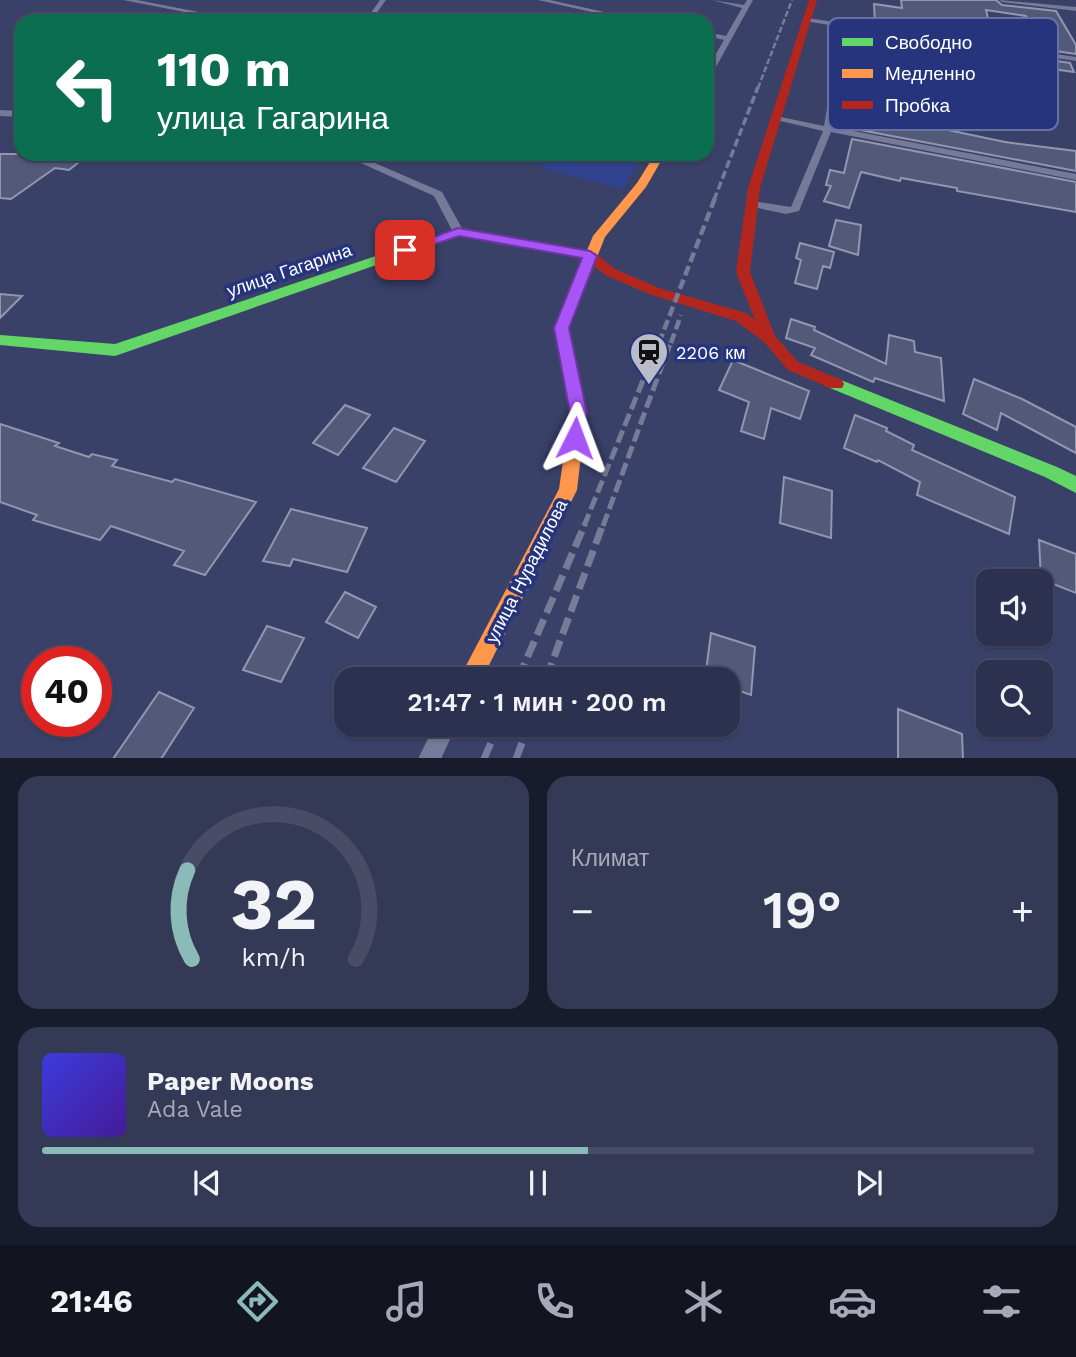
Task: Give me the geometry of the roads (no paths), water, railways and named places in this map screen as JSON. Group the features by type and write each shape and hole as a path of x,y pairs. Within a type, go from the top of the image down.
{"street":[{"path":"126,0 203,14"},
{"path":"541,0 608,14"},
{"path":"714,64 748,3 715,0"},
{"path":"769,338 743,272 754,188 813,0"},
{"path":"1002,0 1076,9"},
{"path":"807,20 828,23"},
{"path":"714,36 729,39"},
{"path":"1058,56 1076,59"},
{"path":"752,204 786,211 795,209 828,129 776,119"},
{"path":"833,130 1076,177"},
{"path":"362,161 438,194 458,232"},
{"name":"улица Нурадилова","path":"476,667 568,490 578,413 562,328 599,236 642,185 656,161"},
{"name":"улица Гагарина","path":"0,340 115,350 458,232 590,256"},
{"path":"590,256 610,272 654,291 741,317 769,338 793,366 1051,471 1076,485"},
{"path":"429,758 440,737"}],"railway":[{"path":"758,88 792,0"},
{"path":"714,200 758,87"},
{"path":"659,343 715,198"},
{"path":"671,343 681,315"},
{"path":"584,526 659,341"},
{"path":"603,526 671,341"},
{"path":"523,667 585,524"},
{"path":"550,667 603,524"},
{"path":"484,758 493,737"},
{"path":"516,758 524,737"}],"place":[{"name":"2206 км","path":"649,386"}]}
